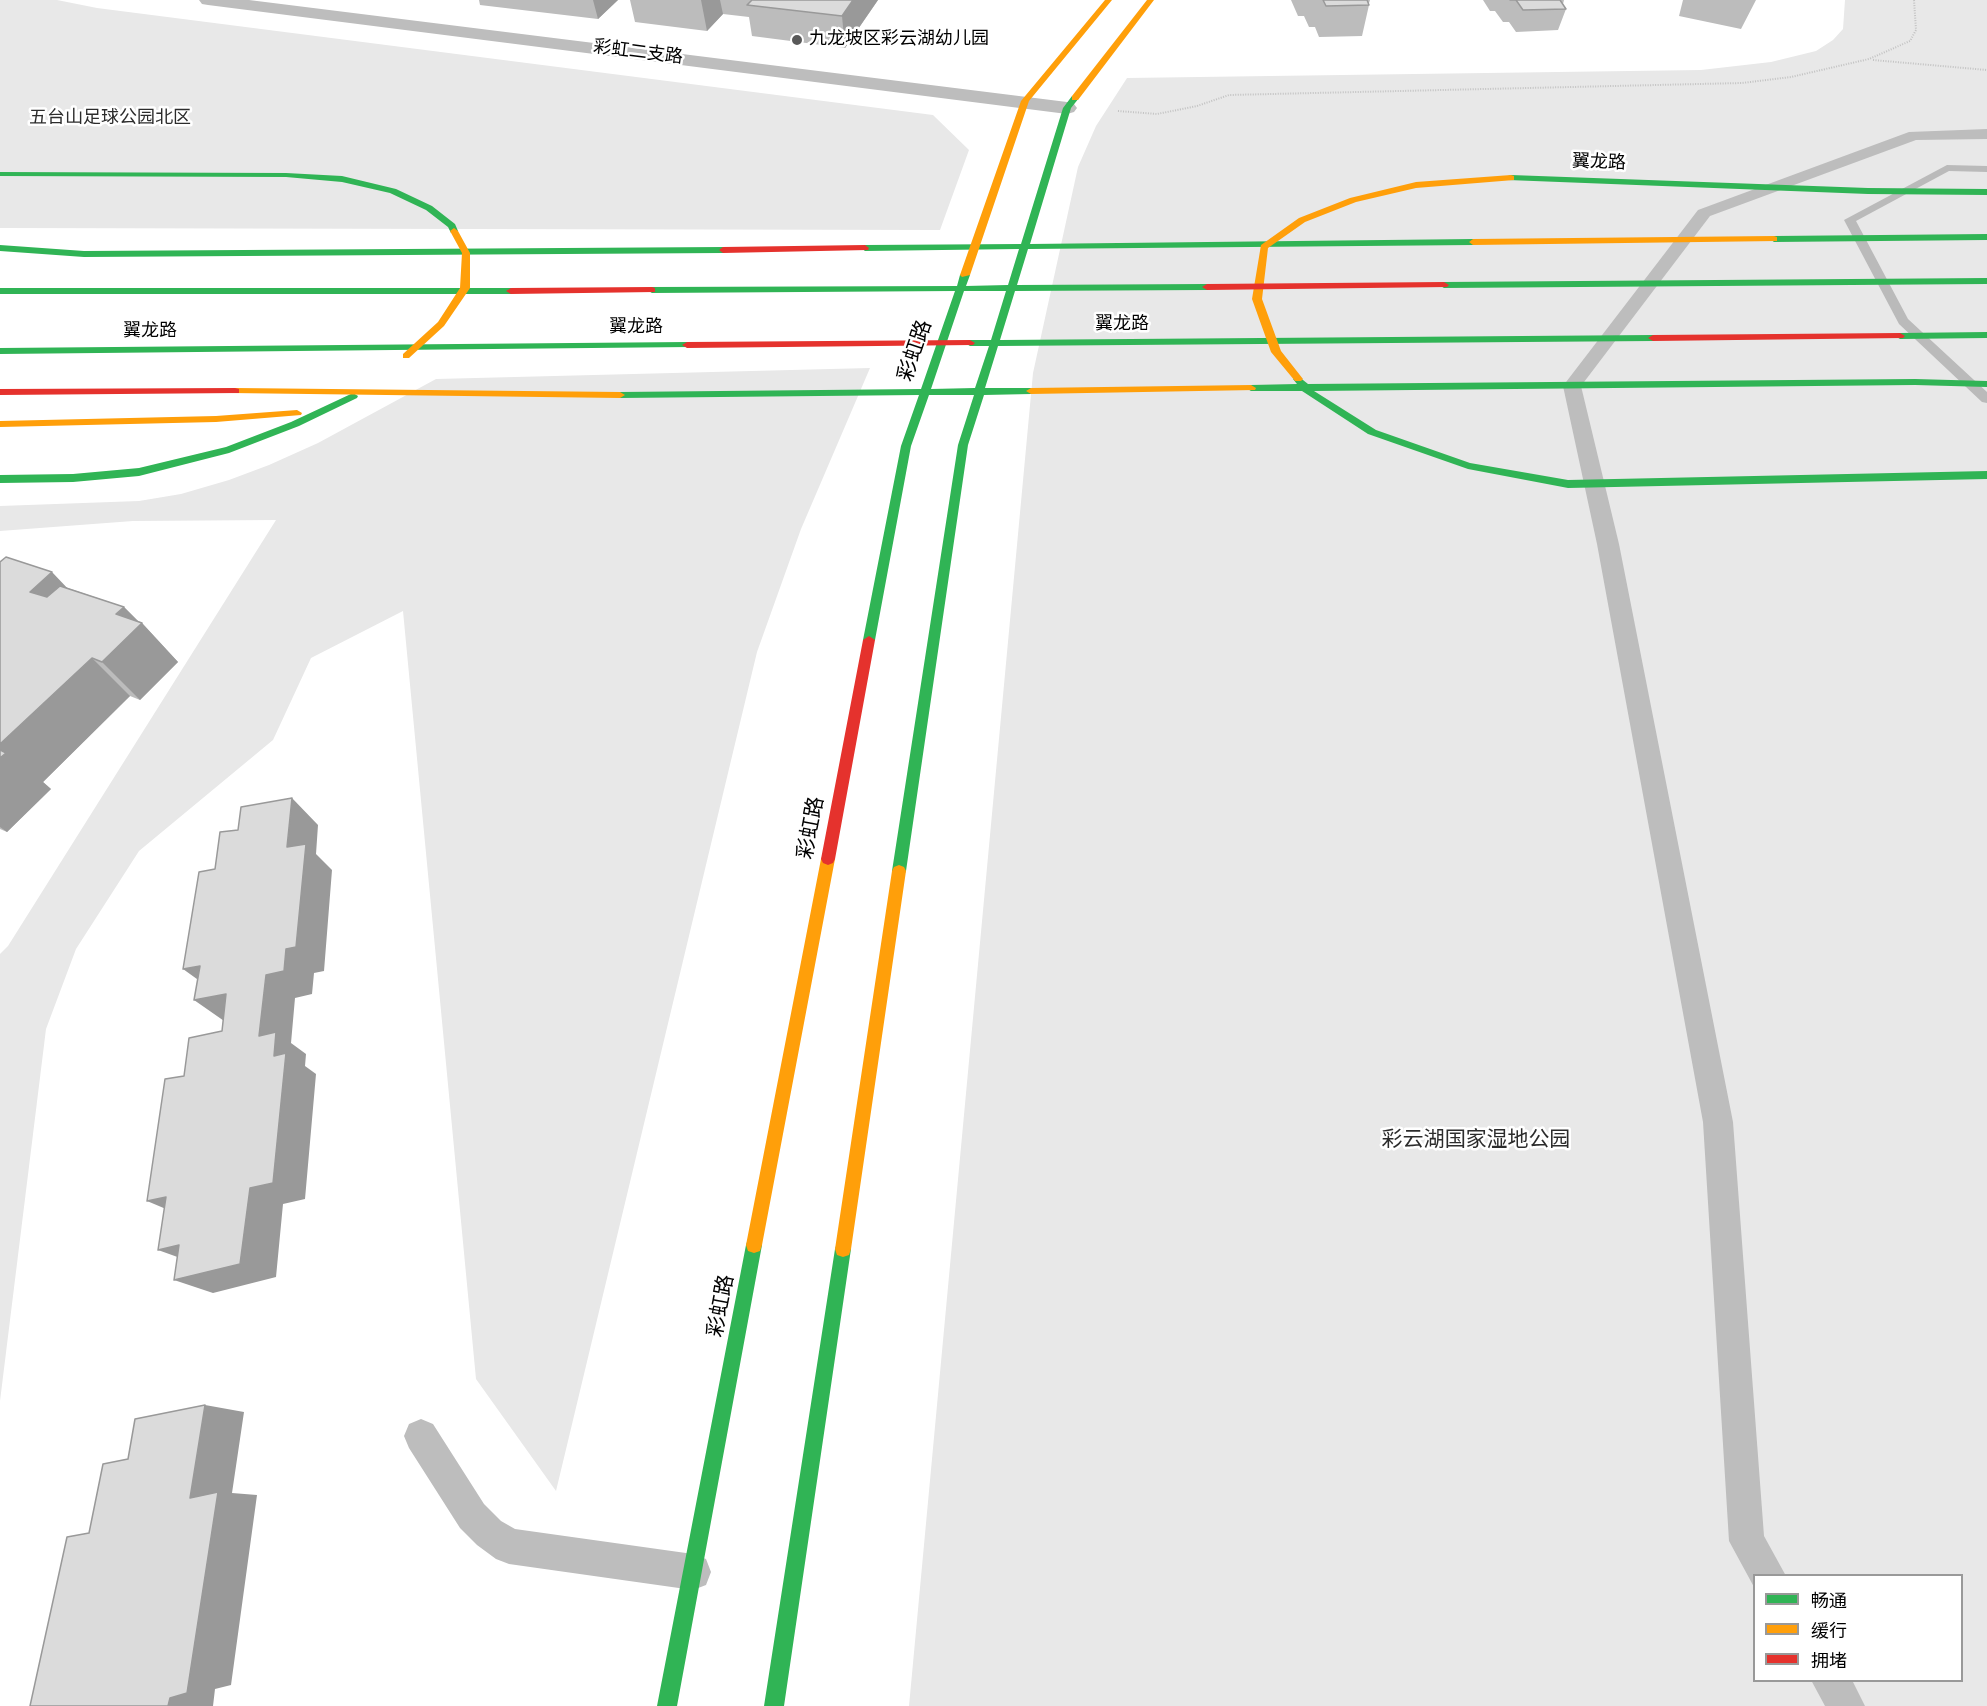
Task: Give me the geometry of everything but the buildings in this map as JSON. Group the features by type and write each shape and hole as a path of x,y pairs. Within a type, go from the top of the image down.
{"main road":[{"name":"彩虹路","path":"668,1706 906,446 1025,100 1109,0"},
{"path":"774,1706 963,445 1067,108 1151,0"},
{"path":"0,174 286,175 342,179 393,191 429,208 452,226 466,253 465,288 441,324 392,368"},
{"name":"翼龙路","path":"1987,192 1868,191 1515,178 1416,185 1353,200 1302,220 1264,247 1257,299 1276,352 1308,391 1372,432 1468,466 1568,484 1987,476"},
{"path":"0,248 84,254 315,254 1987,237"},
{"name":"翼龙路","path":"0,291 291,293 1987,281"},
{"name":"翼龙路","path":"0,351 1886,338 1987,335"},
{"path":"1886,338 1987,343"},
{"path":"0,479 74,478 139,472 229,450 295,424 356,394 374,381"},
{"path":"0,392 233,391 568,395 1891,382 1987,384"},
{"path":"392,407 568,395"},
{"path":"0,424 216,419 357,409"}],"street":[{"name":"彩虹二支路","path":"208,0 1025,100 1067,108"}],"lane":[{"path":"1767,1574 1748,1541 1718,1122 1608,544 1572,386 1704,213 1914,135 1987,134"},
{"path":"422,1436 472,1515 489,1533 509,1546 693,1572"},
{"path":"1831,1682 1845,1706"}],"path":[{"path":"1067,108 1157,114 1197,106 1229,95 1742,83 1791,76 1869,59 1910,41 1916,30 1914,0"},
{"path":"1869,59 1987,70"}],"green space":[{"name":"五台山足球公园北区","path":"0,0 57,0 97,8 933,115 969,150 940,230 0,228"},
{"name":"彩云湖国家湿地公园","path":"1845,0 1987,0 1987,1706 909,1706 1033,373 1078,167 1096,126 1127,78 1701,70 1771,62 1816,51 1833,40 1843,29"},
{"path":"870,368 801,529 757,652 556,1491 476,1379 403,611 311,658 273,740 139,851 76,949 46,1029 0,1401 0,954 8,946 276,520 133,521 0,531 0,506 139,501 181,494 229,480 318,443 436,379"}],"waterway":[{"path":"1987,169 1947,168 1850,220 1903,321 1987,399"}],"traffic: fast":[{"path":"899,871 963,445 1067,108 1075,98"},
{"path":"0,174 286,175 342,179 393,191 429,208 452,226 454,231"},
{"path":"1511,178 1868,191 1987,192"},
{"path":"1774,239 1987,237"},
{"path":"865,248 1473,242"},
{"path":"0,248 84,254 723,250"},
{"path":"869,640 906,446 965,275"},
{"path":"1444,285 1987,281"},
{"path":"652,290 1207,287"},
{"path":"0,291 511,291"},
{"path":"1900,336 1987,335"},
{"path":"970,343 1653,338"},
{"path":"0,351 687,345"},
{"path":"1298,379 1308,391 1372,432 1468,466 1568,484 1987,475"},
{"path":"1251,388 1915,382 1987,384"},
{"path":"620,395 1031,391"},
{"path":"0,479 73,478 139,472 229,450 295,424 353,396"},
{"path":"667,1706 754,1245"},
{"path":"774,1706 843,1249"}],"traffic: slow":[{"path":"965,275 1025,101 1109,0"},
{"path":"1075,98 1151,0"},
{"path":"1298,379 1276,352 1257,299 1264,247 1302,220 1353,200 1416,185 1511,178"},
{"path":"406,356 441,324 465,288 466,253 454,231"},
{"path":"1473,242 1774,239"},
{"path":"1031,391 1251,388"},
{"path":"235,391 620,395"},
{"path":"0,424 216,419 297,413"},
{"path":"754,1245 828,859"},
{"path":"843,1249 899,871"}],"traffic: jam":[{"path":"723,250 865,248"},
{"path":"1207,287 1444,285"},
{"path":"511,291 652,290"},
{"path":"1653,338 1900,336"},
{"path":"687,345 970,343"},
{"path":"0,392 235,391"},
{"path":"828,859 869,640"}],"place":[{"name":"九龙坡区彩云湖幼儿园","path":"797,40"}]}
